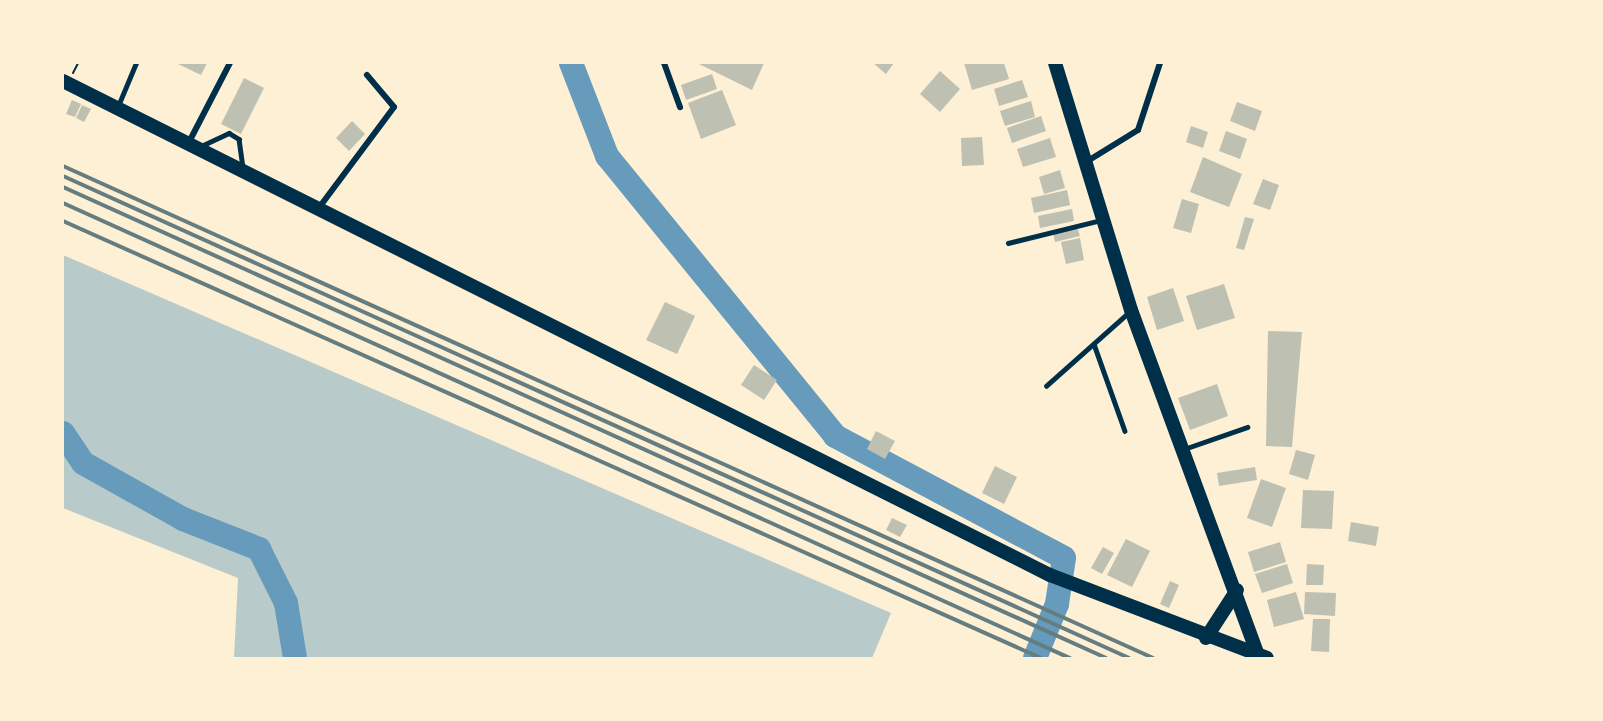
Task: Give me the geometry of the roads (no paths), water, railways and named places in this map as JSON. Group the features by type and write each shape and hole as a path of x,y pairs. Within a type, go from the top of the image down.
{"main road":[{"path":"1055,63 1083,164 1131,310 1182,450 1263,657"},
{"path":"63,81 1050,575 1105,600 1263,657"},
{"path":"1206,638 1237,590"}],"street":[{"path":"192,147 230,63"},
{"path":"664,63 680,107"},
{"path":"1083,164 1138,130 1160,63"},
{"path":"318,210 394,107 367,75"}],"lane":[{"path":"117,109 136,63"},
{"path":"192,147 229,133 239,139 244,173"},
{"path":"1008,243 1101,220"},
{"path":"1046,387 1131,310"},
{"path":"1094,344 1125,430"},
{"path":"1182,450 1247,427"}],"waterway":[{"path":"571,63 607,156 835,436 1064,558 1057,604 1035,658"},
{"path":"63,433 83,463 183,519 259,549 286,603 295,658"}],"railway":[{"path":"63,166 1153,658"},
{"path":"63,176 1129,658"},
{"path":"63,187 1106,658"},
{"path":"63,203 1070,658"},
{"path":"63,221 1041,658"}]}
